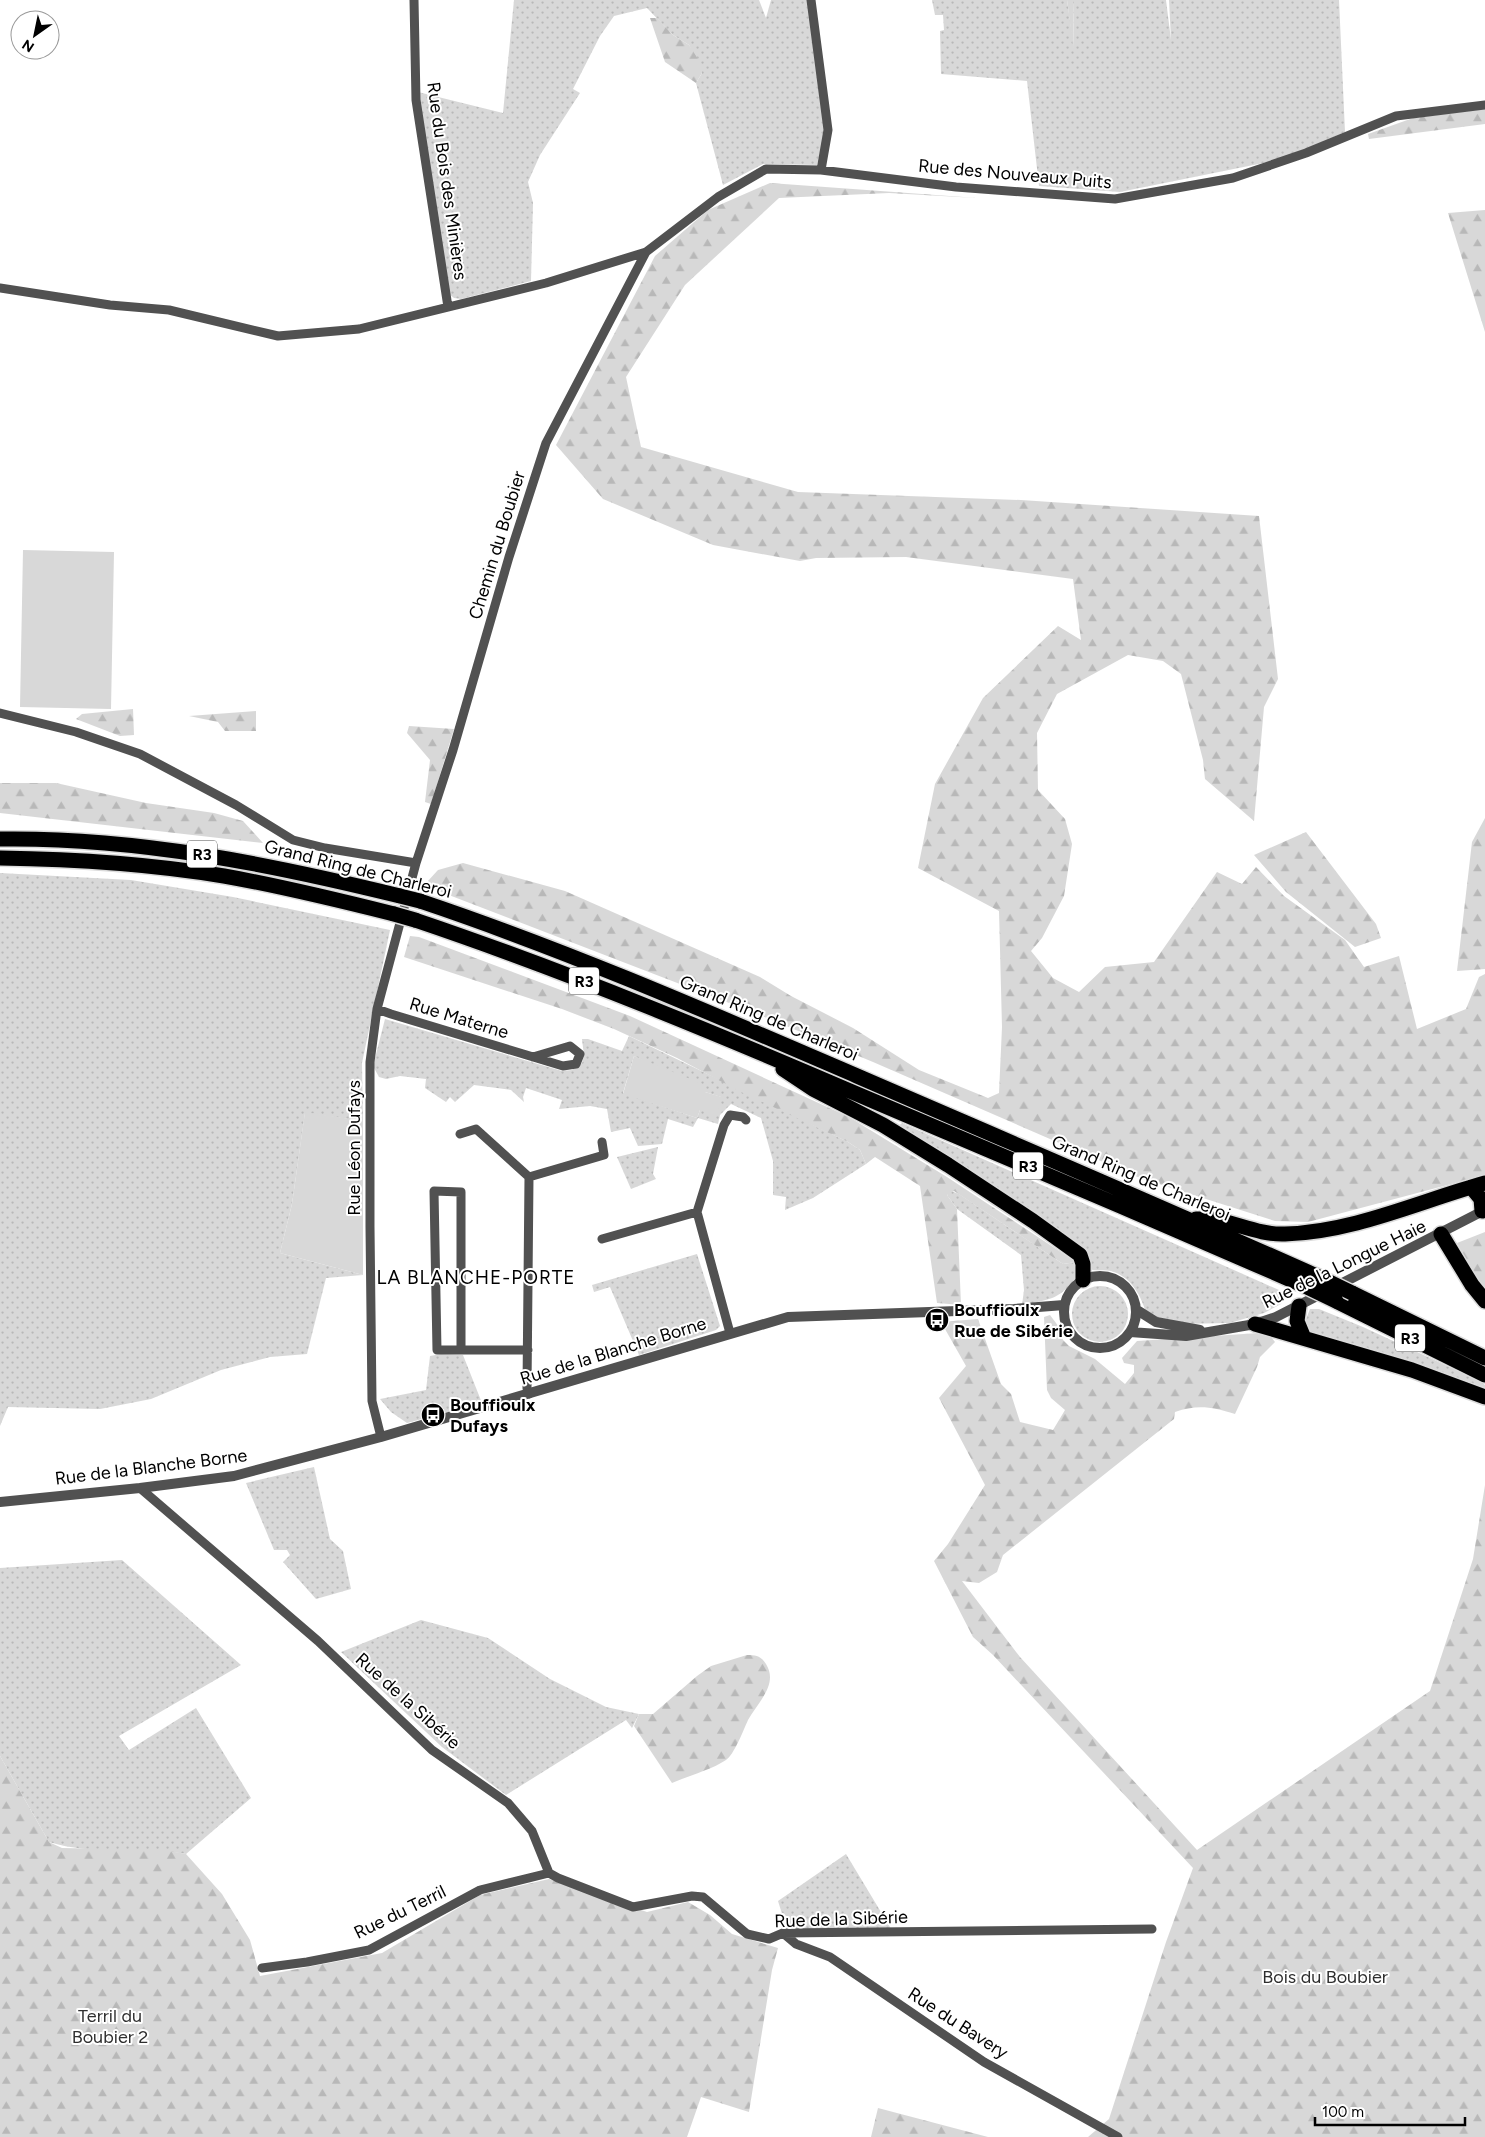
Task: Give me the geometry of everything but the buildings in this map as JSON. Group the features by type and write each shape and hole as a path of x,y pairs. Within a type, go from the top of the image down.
{"highway":[{"name":"Grand Ring de Charleroi","path":"0,839 153,847 300,871 420,901 503,929 694,1006 1190,1219 1352,1293 1485,1358"},
{"name":"Grand Ring de Charleroi","path":"0,858 75,860 149,866 223,876 298,890 415,920 570,975 750,1048 1305,1286 1485,1375"},
{"path":"750,1048 813,1090 884,1125 1034,1221 1080,1255 1083,1264 1082,1280"},
{"path":"1190,1219 1217,1219 1256,1231 1283,1234 1312,1233 1342,1226 1478,1185 1484,1211"},
{"path":"1441,1234 1472,1285 1485,1301"},
{"path":"1300,1306 1298,1321 1304,1338"},
{"path":"1255,1324 1412,1370 1485,1397"}],"street":[{"name":"Rue du Bois des Minières","path":"414,0 416,100 448,307"},
{"path":"811,0 828,130 820,170"},
{"name":"Rue des Nouveaux Puits","path":"646,252 718,197 766,169 820,170 956,187 1115,200 1233,178 1306,153 1396,116 1485,106"},
{"name":"Rue du Bois des Minières","path":"0,288 110,306 168,310 278,336 359,329 546,283 646,252"},
{"name":"Chemin du Boubier","path":"416,863 453,750 546,443 646,252"},
{"path":"0,713 76,732 140,754 236,805 293,840 325,848 416,863"},
{"name":"Rue Léon Dufays","path":"381,1437 372,1401 370,1062 377,1010 416,863"},
{"name":"Rue Materne","path":"377,1010 533,1057"},
{"path":"730,1333 697,1212 724,1125 730,1116 743,1117 746,1120"},
{"path":"460,1134 476,1129 529,1177 527,1388 529,1394"},
{"path":"529,1177 604,1155 602,1142"},
{"path":"461,1349 461,1192 434,1191 437,1350 528,1350"},
{"name":"Rue de la Longue Haie","path":"1130,1332 1186,1336 1255,1324 1300,1306 1484,1211"},
{"path":"602,1239 697,1212"},
{"path":"1100,1276 1118,1280 1131,1292 1136,1310 1135,1322 1125,1338 1112,1347 1099,1348 1087,1346 1076,1339 1068,1330 1064,1318 1064,1305 1069,1292 1082,1280 1100,1276"},
{"name":"Rue de la Blanche Borne","path":"0,1502 140,1488 234,1476 381,1437 788,1316 1064,1305"},
{"name":"Rue de la Longue Haie","path":"1136,1310 1156,1322 1181,1328 1211,1331"},
{"name":"Rue de la Sibérie","path":"140,1488 318,1640 432,1750 508,1803 532,1831 549,1872 558,1878 633,1907 692,1896 702,1897 747,1934 769,1939 783,1933 1152,1929"},
{"name":"Rue du Terril","path":"262,1968 307,1962 369,1950 480,1890 549,1872"},
{"name":"Rue du Bavery","path":"783,1933 796,1944 830,1956 984,2062 1118,2137"}],"green space":[{"path":"514,0 759,0 766,18 771,0 808,0 825,132 817,165 763,164 723,185 696,83 702,73 689,45 673,35 647,8 614,16 600,36 573,89 580,93 540,155 528,182 533,203 531,281 461,299 454,298 449,294 418,92 503,113"},
{"path":"932,0 1067,0 1074,48 1073,0 1166,0 1171,40 1169,0 1339,0 1345,132 1283,159 1120,192 1039,186 1027,81 941,74 940,31 944,30 943,15 935,15"},
{"path":"1067,0 1073,0 1074,54"},
{"path":"650,18 657,18 673,35 689,45 702,65 702,73 696,83 665,62"},
{"path":"1485,109 1485,124 1369,139 1368,134 1413,118"},
{"path":"770,183 977,198 889,193 779,198 685,285 626,377 641,447 798,492 1021,500 1259,516 1278,679 1264,707 1254,821 1205,779 1203,760 1181,674 1163,661 1128,655 1057,694 1037,733 1038,790 1065,819 1072,844 1064,896 1042,938 1031,951 1053,978 1079,992 1105,967 1154,962 1217,872 1242,884 1256,867 1284,896 1345,940 1364,967 1399,956 1417,1029 1466,1009 1479,977 1485,974 1485,1175 1308,1222 1275,1221 1140,1178 873,1062 750,1011 428,887 427,882 438,870 463,863 565,891 760,977 791,996 853,1028 919,1070 988,1098 999,1093 1002,1027 999,911 918,868 935,784 983,698 1058,626 1081,640 1073,579 906,557 816,558 800,561 713,545 603,499 556,445 655,256 708,210"},
{"path":"1485,210 1485,332 1448,213"},
{"path":"23,550 114,552 111,709 20,707"},
{"path":"133,709 134,735 120,736 76,719 82,714"},
{"path":"256,711 256,731 225,731 218,722 189,716"},
{"path":"409,726 454,729 431,804 425,802 430,760 407,733"},
{"path":"0,783 56,783 146,803 214,813 243,821 263,843 0,813"},
{"path":"1485,818 1485,969 1457,971 1472,842"},
{"path":"1306,832 1376,924 1381,938 1355,947 1286,892 1254,855"},
{"path":"0,873 131,880 233,897 390,930 362,1063 363,1121 305,1113 292,1204 280,1253 363,1275 326,1278 307,1354 270,1357 221,1370 151,1399 100,1409 8,1407 0,1426"},
{"path":"410,936 419,937 630,1016 849,1117 947,1177 1076,1262 1063,1264 954,1191 947,1195 957,1209 961,1305 937,1303 920,1186 875,1157 866,1164 860,1150 848,1142 741,1092 677,1058 614,1029 562,1009 404,957"},
{"path":"385,1019 562,1071 572,1070 582,1063 584,1056 582,1039 588,1039 622,1051 629,1036 848,1142 860,1150 866,1164 813,1198 785,1210 786,1197 773,1195 773,1161 761,1118 731,1104 720,1115 718,1124 698,1118 693,1127 668,1119 662,1144 638,1146 630,1128 611,1132 607,1109 590,1106 559,1109 562,1100 526,1088 523,1097 524,1102 511,1090 474,1085 455,1102 450,1097 446,1102 425,1088 426,1079 400,1076 386,1079 379,1077 373,1066","holes":["634,1056 705,1092 721,1097 700,1110 697,1118 623,1093"]},
{"path":"634,1056 705,1085 705,1092 722,1097 717,1116 700,1110 697,1118 623,1094"},
{"path":"305,1112 363,1121 363,1275 280,1253 292,1204"},
{"path":"902,1123 1279,1290 1286,1295 1281,1304 1264,1313 1230,1323 1179,1324 1147,1315 1139,1294 1125,1278 1111,1271 1087,1268 896,1128"},
{"path":"658,1147 653,1174 656,1179 631,1189 617,1157"},
{"path":"951,1191 959,1194 1063,1264 1076,1262 1079,1273 1066,1289 1055,1297 1022,1305 1024,1290 1021,1255 957,1209 947,1195"},
{"path":"1485,1232 1485,1296 1481,1292 1457,1243"},
{"path":"697,1254 720,1326 716,1330 639,1355 610,1287 594,1292 592,1285"},
{"path":"1100,1286 1111,1288 1120,1294 1126,1303 1128,1314 1126,1325 1120,1334 1111,1340 1100,1342 1089,1340 1080,1334 1074,1325 1072,1314 1074,1303 1080,1294 1089,1288"},
{"path":"1310,1309 1319,1309 1363,1327 1482,1382 1485,1385 1485,1391 1311,1335 1304,1324"},
{"name":"Bois du Boubier","path":"1050,1315 1059,1327 1063,1340 1069,1346 1095,1359 1125,1384 1134,1373 1134,1365 1124,1363 1122,1358 1137,1341 1268,1333 1275,1342 1260,1357 1235,1414 1205,1407 1175,1412 1174,1419 1003,1555 997,1572 979,1583 962,1581 1020,1657 1197,1850 1430,1691 1473,1559 1485,1485 1485,2137 1088,2137 1109,2119 1166,1942 1193,1868 993,1655 973,1637 934,1561 948,1544 985,1485 939,1398 966,1366 941,1322 978,1319 1001,1384 1011,1394 1020,1422 1053,1430 1065,1410 1051,1398 1047,1390 1044,1317"},
{"path":"441,1354 463,1355 482,1403 407,1423 391,1412 380,1399 426,1390 430,1356"},
{"path":"314,1467 330,1539 343,1551 351,1589 316,1599 283,1562 290,1555 287,1550 274,1550 246,1483"},
{"path":"122,1560 241,1665 119,1736 129,1750 196,1708 251,1798 186,1854 83,1849 49,1842 0,1756 0,1568"},
{"path":"421,1620 488,1638 550,1679 606,1707 639,1714 632,1728 626,1720 506,1795 442,1747 341,1652"},
{"path":"747,1655 762,1659 766,1664 770,1679 765,1694 748,1720 735,1748 729,1757 720,1764 672,1783 634,1726 639,1714 653,1714 711,1666"},
{"name":"Terril du Boubier 2","path":"0,1756 49,1842 62,1848 164,1850 186,1854 222,1894 250,1940 260,1976 382,1953 480,1895 549,1879 647,1912 688,1902 710,1915 732,1934 778,1948 772,1970 749,2112 701,2097 687,2137 0,2137"},
{"path":"846,1854 893,1932 788,1933 778,1901"},
{"path":"878,2108 988,2137 871,2137"}],"place":[{"name":"Bouffioulx Rue de Sibérie","path":"937,1320"},
{"name":"Bouffioulx Dufays","path":"433,1415"}],"district":[{"name":"LA BLANCHE-PORTE","path":"476,1277"}]}
